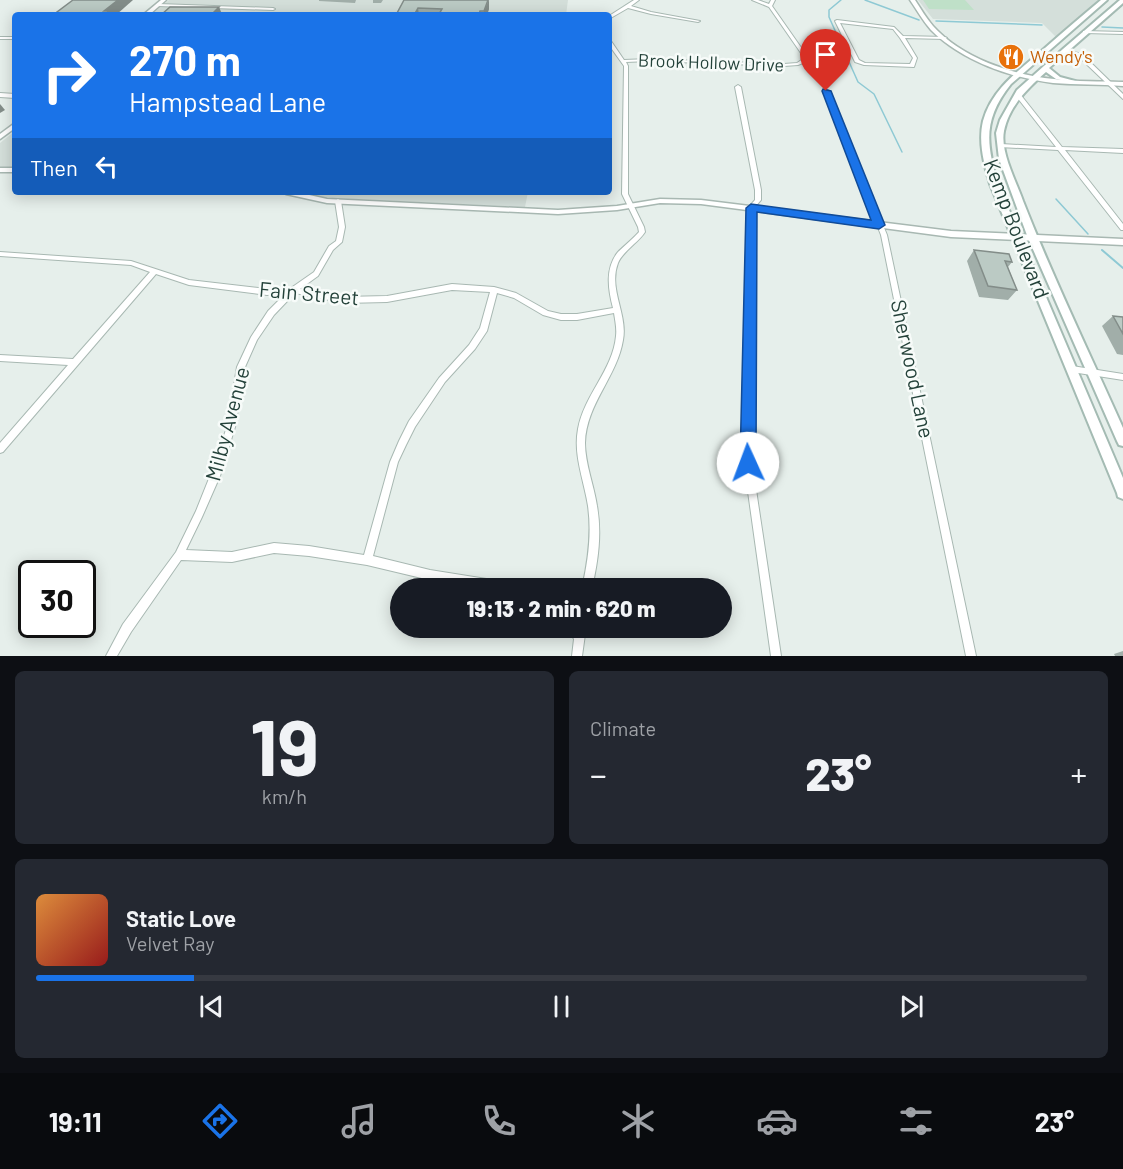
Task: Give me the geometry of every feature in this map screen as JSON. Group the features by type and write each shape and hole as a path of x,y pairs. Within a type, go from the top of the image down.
{"main road":[{"name":"Kemp Boulevard","path":"1104,0 1004,88 993,105 987,121 985,144 990,172 1123,493"},
{"name":"Kemp Boulevard","path":"1123,0 1035,77 1018,95 1004,120 1000,133 1003,159 1033,238 1123,441"},
{"path":"1052,46 1065,50"},
{"path":"1045,68 1058,78 1073,82"},
{"path":"985,144 1001,146"}],"street":[{"path":"150,12 164,0"},
{"path":"612,16 637,0"},
{"name":"Brook Hollow Drive","path":"622,61 784,65 804,63 805,56 772,2 754,0"},
{"path":"912,0 932,28 978,58 1035,77 1073,82 1123,83"},
{"path":"158,5 273,9"},
{"path":"626,6 698,21"},
{"path":"902,37 915,58 912,66 864,64 857,61 837,21 894,28 902,37 945,38"},
{"path":"1085,32 1123,33"},
{"path":"1075,41 1081,56 1123,97"},
{"path":"589,578 596,535 581,445 582,429 590,400 607,375 619,343 621,333 611,284 616,260 642,231 625,194 626,66 612,46"},
{"path":"1065,50 1081,56"},
{"path":"738,87 758,190 758,200 751,208 748,463 776,656"},
{"name":"Sherwood Lane","path":"826,91 884,235 971,656"},
{"path":"1018,95 1123,228"},
{"path":"0,137 12,127"},
{"path":"1001,146 1123,151"},
{"path":"296,195 314,200 558,212 632,206 660,201 701,202 951,234 1123,242"},
{"name":"Milby Avenue","path":"111,656 127,628 179,555 216,476 231,427 241,368 261,326 293,290 316,274 332,248 339,242 342,227 338,201"},
{"name":"Fain Street","path":"0,254 131,263 189,282 267,292 293,290 344,300 387,299 452,287 494,290 516,296 546,313 561,317 577,317 615,310"},
{"path":"0,449 155,270"},
{"path":"367,560 394,462 402,444 412,424 442,380 472,347 484,329 494,290"},
{"path":"0,357 74,362"},
{"path":"1072,369 1123,377"},
{"path":"179,555 232,557 274,548 367,560 449,578"},
{"path":"577,656 579,638"}],"shaded area":[{"path":"169,0 568,0 566,12 155,12"},
{"path":"918,0 1098,0 1056,37 1042,23 933,19"},
{"path":"12,133 12,168 0,167 0,143"},
{"path":"305,195 527,195 525,207"}],"green space":[{"path":"923,0 965,0 974,10 929,9"}],"building":[{"path":"73,0 118,0 104,11 108,12 57,12"},
{"path":"404,0 488,0 484,11 480,12 440,12 442,9 418,8 416,12 398,12"},
{"path":"170,7 219,7 214,12 164,12"},
{"path":"974,250 1009,254 1012,262 1005,261 1017,290 988,286"},
{"path":"1113,316 1123,317 1123,334"}],"waterway":[{"path":"841,0 829,10 829,17 858,82 874,94 902,152"},
{"path":"865,0 919,20"},
{"path":"936,21 1042,25"},
{"path":"1102,27 1123,28"},
{"path":"1056,199 1088,234"},
{"path":"1102,250 1123,268"}],"place":[{"name":"Wendy's","path":"1011,57"}],"route":[{"path":"748,463 751,208 879,225 826,91"}]}
